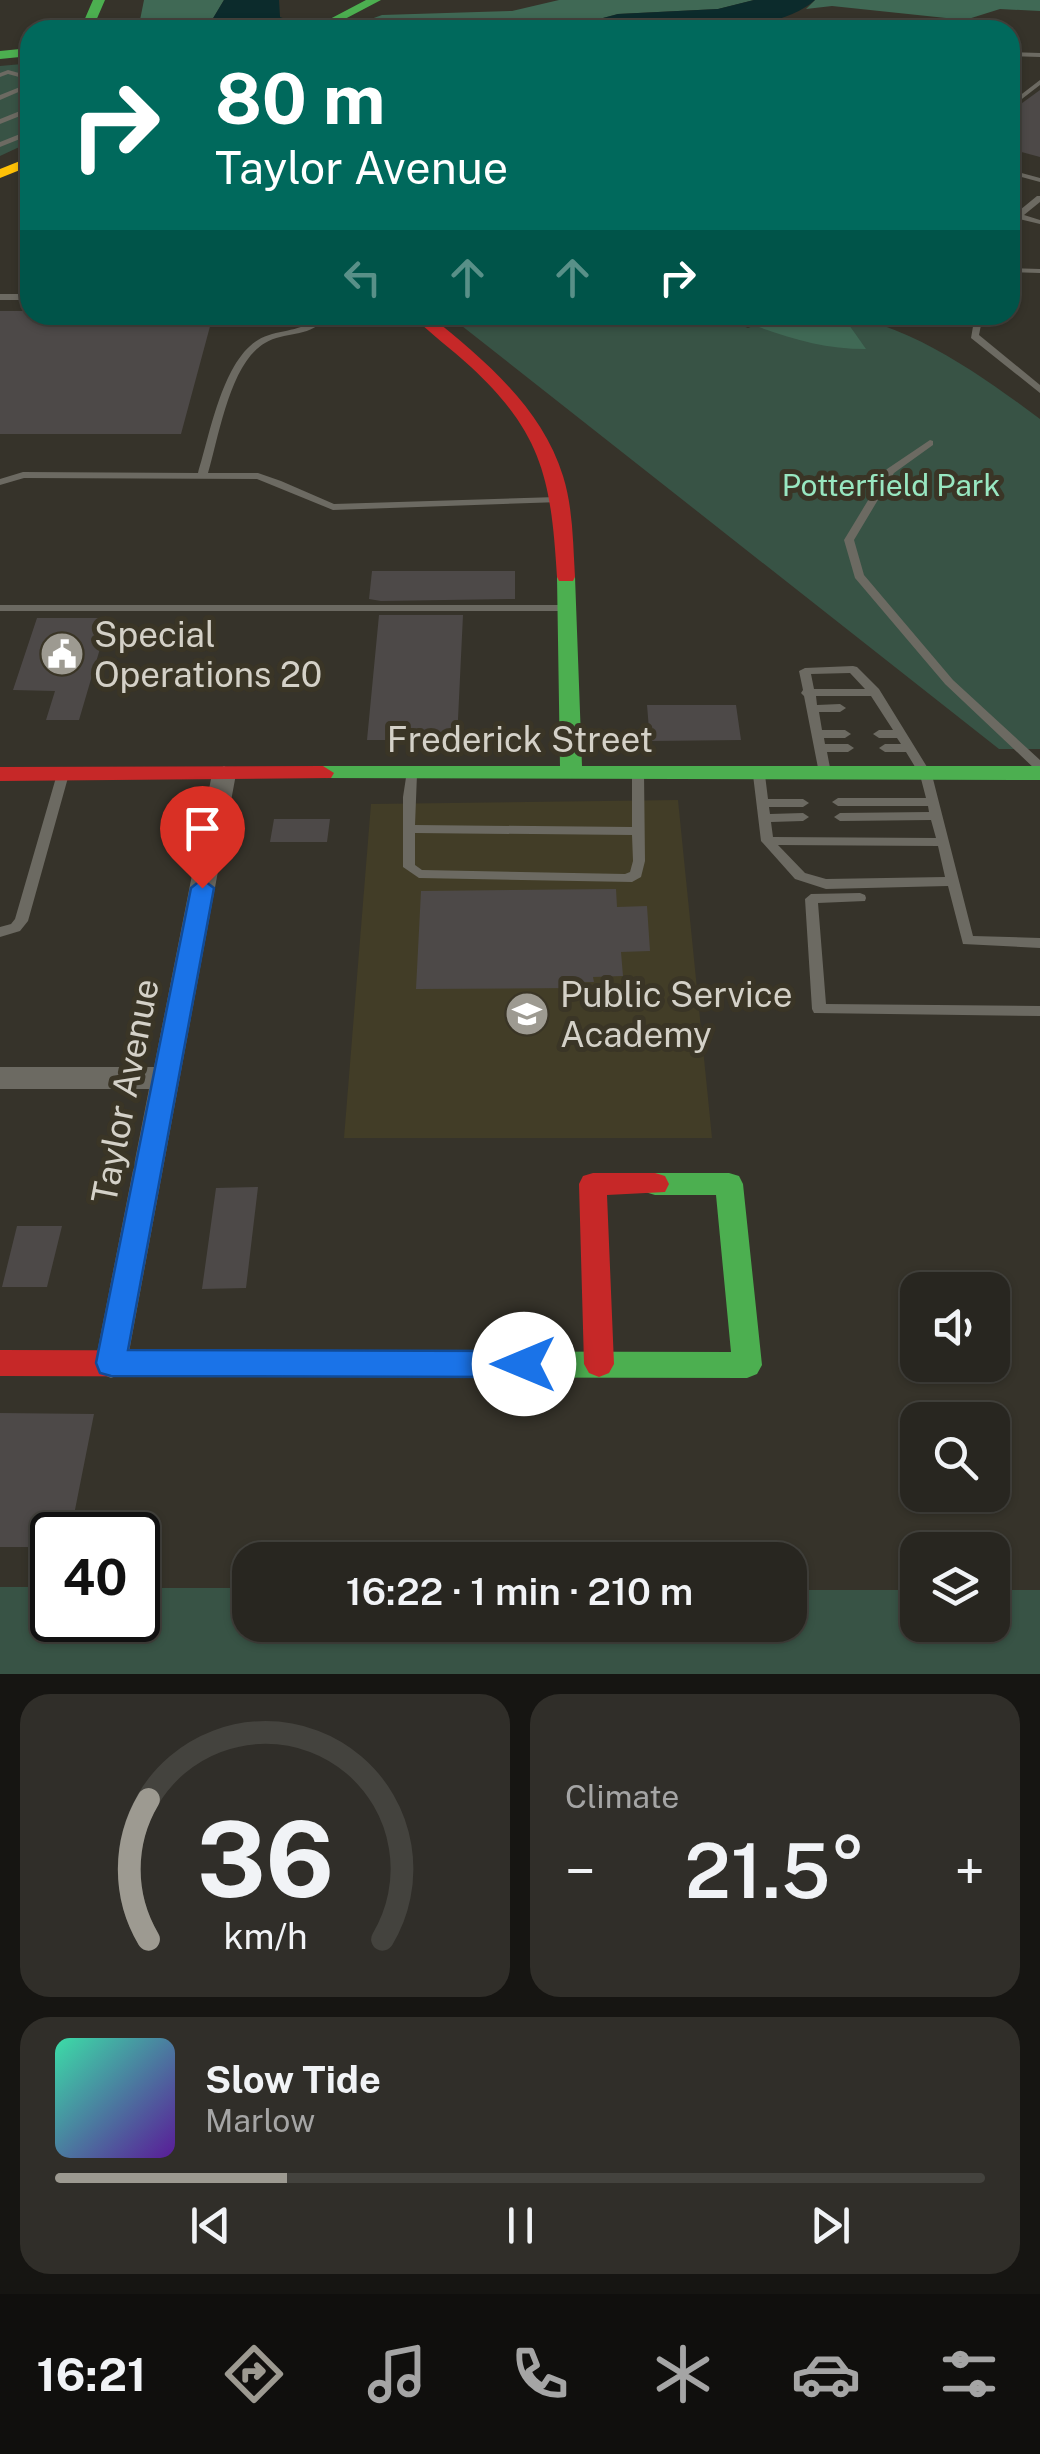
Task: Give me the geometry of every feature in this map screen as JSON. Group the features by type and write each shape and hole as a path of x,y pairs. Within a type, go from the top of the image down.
{"main road":[{"path":"334,20 375,0"},
{"path":"432,325 491,374 516,402 550,463 559,500 567,608 571,773"},
{"name":"Frederick Street","path":"0,774 825,776 1040,770"},
{"path":"0,1363 599,1364 747,1364 729,1184 593,1184 599,1364"}],"street":[{"name":"Taylor Avenue","path":"111,1363 224,774"},
{"path":"0,1078 166,1078"}],"lane":[{"path":"1020,98 1040,82"},
{"path":"203,474 242,357 269,338 316,325"},
{"path":"977,325 974,336 1040,390"},
{"path":"930,444 890,471 849,540 860,576 949,682 1040,770"},
{"path":"0,482 23,475 203,474 258,476 333,507 559,500"},
{"path":"0,608 567,608"},
{"path":"825,776 805,671 853,669 875,692 878,706 902,734 926,775 968,941 1040,943"},
{"path":"807,693 875,692"},
{"path":"811,709 840,708"},
{"path":"880,734 902,734"},
{"path":"817,741 847,741"},
{"path":"884,748 908,748"},
{"path":"410,774 406,810 409,867 420,874 627,879 636,874 640,862 638,773"},
{"path":"0,932 21,921 63,774"},
{"path":"759,775 767,841 800,876 826,884 952,881"},
{"path":"853,775 860,802"},
{"path":"762,802 803,810 764,818"},
{"path":"860,802 934,809 839,809 860,802"},
{"path":"410,830 637,831"},
{"path":"767,841 942,842"},
{"path":"860,898 811,899 819,1009 1040,1012"}],"shaded area":[{"name":"Public Service Academy","path":"678,800 712,1138 344,1138 371,804"}],"green space":[{"path":"144,0 224,0 212,20 140,20"},
{"path":"559,0 754,0 718,9 618,14 596,20 368,20 382,15 512,11"},
{"path":"815,0 1040,0 1040,11 1000,9 965,20 832,6 806,9"},
{"path":"20,64 20,147 0,156 0,66"},
{"name":"Potterfield Park","path":"461,325 879,325 939,351 1040,419 1040,749 999,749"},
{"path":"754,325 849,325 866,349 812,343"},
{"path":"0,1587 30,1587 30,1642 160,1642 160,1588 232,1588 232,1642 807,1642 807,1590 900,1590 900,1642 1010,1642 1010,1590 1040,1590 1040,1674 0,1674"}],"water":[{"path":"224,0 279,0 280,17 288,20 212,20"},
{"path":"754,0 815,0 793,14 774,20 596,20 618,14 718,9"}],"building":[{"path":"1040,90 1040,157 1020,152 1020,105"},
{"path":"0,311 20,311 20,325 210,325 181,434 0,434"},
{"path":"372,571 515,571 515,599 369,599"},
{"path":"379,615 463,615 457,740 367,740"},
{"name":"Special Operations 20","path":"37,618 109,618 79,720 46,720 55,691 13,690"},
{"path":"647,705 736,705 741,740 650,741"},
{"path":"274,819 330,819 327,842 270,842"},
{"path":"616,889 617,907 647,906 650,951 621,952 623,976 593,977 594,982 573,982 573,988 416,989 421,891"},
{"path":"258,1187 246,1288 202,1289 216,1188"},
{"path":"17,1226 62,1226 47,1287 2,1287"},
{"path":"0,1413 94,1414 75,1512 30,1512 30,1547 0,1547"}],"traffic: fast":[{"path":"90,20 99,0"},
{"path":"335,20 375,0"},
{"path":"0,55 20,53"},
{"path":"566,577 571,773 1040,773"},
{"path":"323,773 571,773"},
{"path":"330,1364 747,1365 729,1184 655,1184"}],"traffic: slow":[{"path":"0,174 20,165"}],"traffic: jam":[{"path":"432,325 495,381 539,440 558,490 566,577"},
{"path":"0,774 323,773"},
{"path":"599,1364 593,1184 655,1184"},
{"path":"0,1363 330,1364"}],"place":[{"name":"Special Operations 20","path":"62,654"},
{"name":"Public Service Academy","path":"527,1014"}],"route":[{"path":"202,888 111,1363 524,1364"}]}
